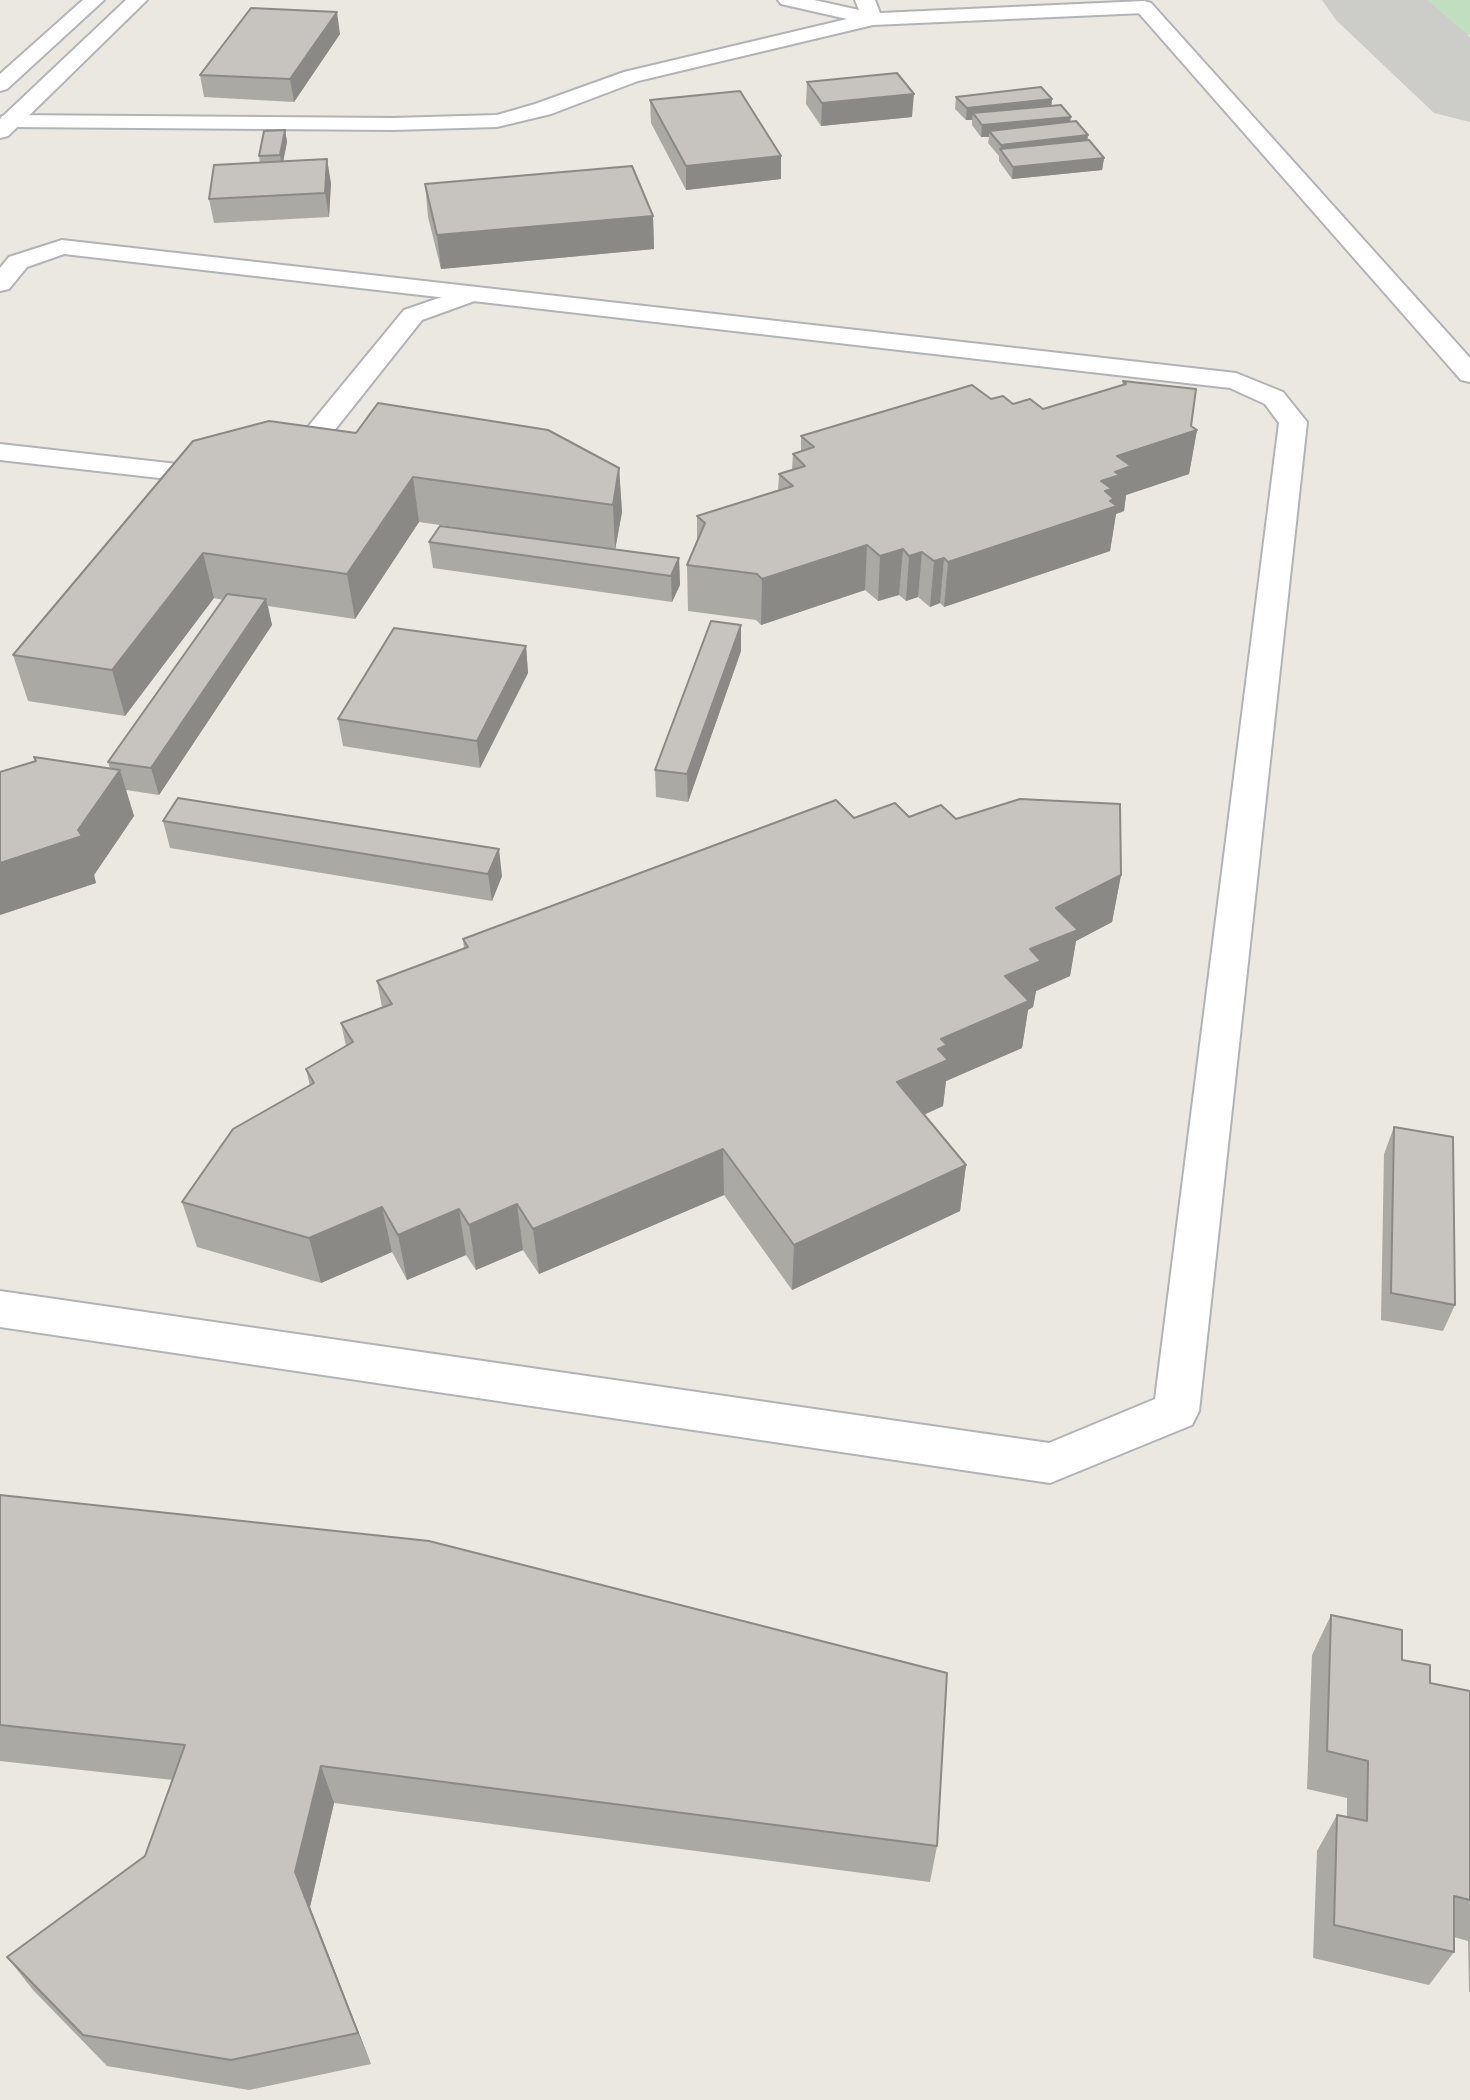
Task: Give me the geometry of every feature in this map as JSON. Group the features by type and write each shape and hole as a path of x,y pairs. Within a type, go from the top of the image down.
{"street":[{"path":"0,85 94,0"},
{"path":"5,126 137,0"},
{"path":"788,0 869,10 1144,7 1470,373"},
{"path":"5,126 497,121 543,109 631,76 869,10"},
{"path":"0,284 18,262 62,247 1236,382 1274,398 1293,422 1176,1411 1050,1463 0,1309"},
{"path":"308,445 413,315 471,293"},
{"path":"0,452 186,473"}],"green space":[{"path":"1405,0 1470,0 1470,35 1443,32"}],"building":[{"path":"251,8 337,12 290,79 200,75"},
{"path":"897,73 914,94 822,103 807,82"},
{"path":"1041,87 1052,99 967,108 956,97"},
{"path":"740,91 781,156 686,166 650,100"},
{"path":"1061,105 1071,117 982,125 973,113"},
{"path":"1076,121 1088,135 1001,145 989,131"},
{"path":"285,130 280,155 259,156 264,131"},
{"path":"1089,140 1104,158 1013,167 1000,149"},
{"path":"327,159 325,193 209,199 214,165"},
{"path":"632,166 653,216 437,235 425,184"},
{"path":"1123,381 1196,389 1191,426 1197,430 1117,456 1131,466 1115,472 1120,475 1101,481 1112,489 1105,491 1114,499 1110,501 1117,506 948,562 944,558 934,561 922,552 909,556 903,549 880,556 867,545 762,579 757,574 687,565 705,523 697,516 793,486 779,474 805,466 793,454 814,447 801,436 972,385 991,399 1003,396 1013,404 1030,399 1043,409 1126,384"},
{"path":"378,403 548,430 619,468 613,505 413,477 347,574 203,553 112,670 13,655 193,441 269,421 356,433"},
{"path":"440,526 679,558 671,576 429,542"},
{"path":"227,594 266,599 151,768 108,762"},
{"path":"711,621 741,625 687,774 655,770"},
{"path":"394,628 526,646 477,741 338,719"},
{"path":"34,757 120,770 78,830 82,836 0,863 0,772 36,761"},
{"path":"178,798 499,849 488,874 163,821"},
{"path":"1020,799 1120,804 1121,875 1056,908 1078,930 1030,949 1041,961 1005,976 1029,1001 941,1039 947,1045 938,1049 948,1060 897,1082 966,1165 794,1245 723,1149 533,1229 517,1204 469,1225 459,1209 398,1235 382,1207 309,1238 182,1202 233,1129 314,1083 306,1069 353,1042 341,1023 392,1004 377,981 468,947 463,939 836,800 854,818 895,803 909,817 941,805 956,819"},
{"path":"1394,1127 1453,1137 1455,1305 1391,1293"},
{"path":"0,1495 429,1541 947,1673 937,1846 321,1766 295,1872 358,2033 231,2060 83,2035 7,1957 145,1856 185,1745 0,1725"},
{"path":"1331,1615 1402,1630 1402,1660 1430,1665 1430,1683 1470,1691 1470,1900 1454,1896 1454,1952 1334,1925 1337,1815 1367,1821 1368,1761 1327,1751"}],"taxiway":[{"path":"1370,0 1470,91"}]}
